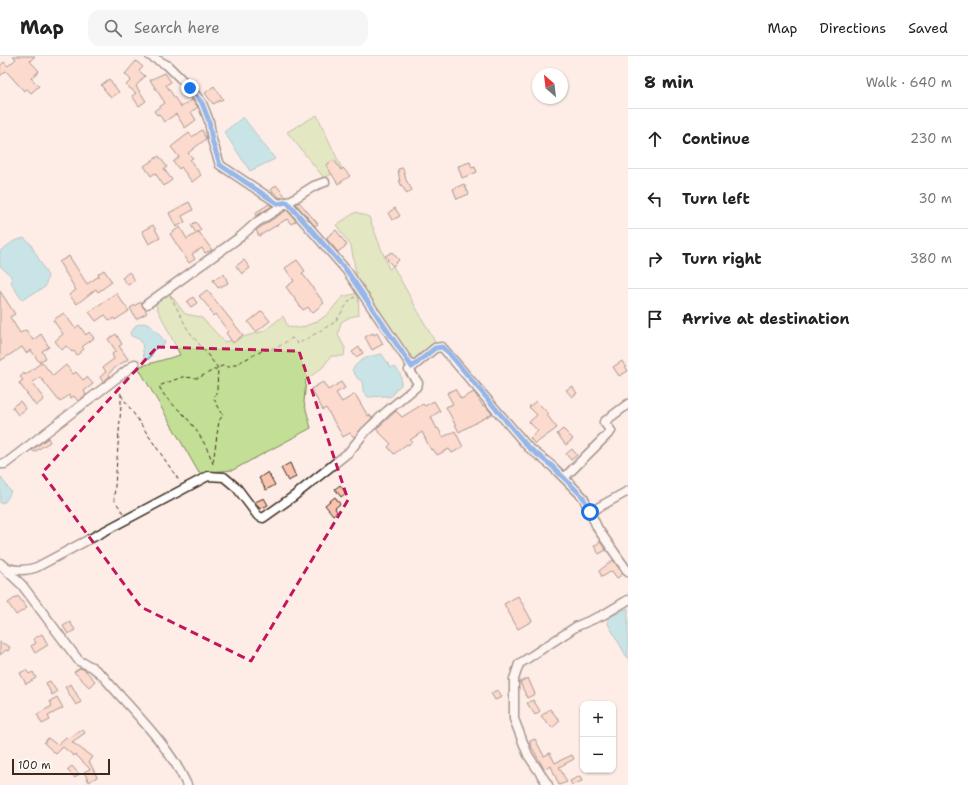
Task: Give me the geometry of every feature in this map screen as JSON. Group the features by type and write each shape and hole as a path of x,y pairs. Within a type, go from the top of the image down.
{"street":[{"path":"150,56 167,65 190,88 202,103 209,121 212,140 220,165 278,204 287,202"},
{"path":"147,304 240,237 257,222 314,186 325,182"},
{"path":"287,202 347,271 412,367"},
{"path":"2,565 27,571 208,476 224,477 237,488 258,516 263,518 294,496 349,452 381,417 416,387 418,383 409,370 435,348 442,347 528,447 552,466 583,497 598,529 628,572"},
{"path":"0,464 5,464 135,364"},
{"path":"564,478 611,431 604,422 628,404"},
{"path":"590,512 628,491"},
{"path":"2,565 22,585 78,661 92,667 102,675 165,749 180,772 186,785"},
{"path":"548,785 537,771 528,755 514,719 514,679 519,664 577,626 603,615 628,600"}],"path":[{"path":"166,290 172,298 188,330 218,368 217,390 214,399 223,415 219,421 213,464 202,440 186,417 163,394 159,386 182,377 198,378 218,368 222,366 230,367 264,350 278,347 292,338 298,344 335,322 350,300 361,293"},
{"path":"114,381 184,489"},
{"path":"121,394 120,433 114,499 123,515 124,521"}],"highlighted area":[{"path":"157,347 299,351 348,500 251,661 141,607 42,473"}],"green space":[{"path":"317,115 342,169 324,178 287,132"},
{"path":"356,212 369,217 389,269 393,266 435,342 409,363 359,289 351,246 336,225"},
{"path":"167,290 185,314 201,317 225,342 264,331 283,316 288,327 300,328 318,321 328,314 342,297 358,293 359,315 350,317 341,322 338,335 345,348 344,356 331,356 323,367 306,380 304,402 311,428 233,470 199,473 138,367 180,355 153,300"}],"water":[{"path":"243,117 275,159 250,171 224,132"},
{"path":"24,238 30,243 48,276 45,287 22,300 12,285 11,276 0,266 0,251 14,241"},
{"path":"143,323 150,325 165,341 164,344 156,348 149,359 144,359 142,343 139,339 131,336 130,332 136,325"},
{"path":"382,354 390,367 395,367 399,371 401,385 395,390 393,395 389,397 368,397 363,391 362,381 358,379 352,370 358,363 365,359"},
{"path":"0,476 11,492 5,502 0,503"},
{"path":"628,608 628,659 608,624 608,618"}],"building":[{"path":"13,56 35,56 30,61 39,71 31,78 39,86 31,93 27,89 24,91 6,71 0,76 0,66 4,62 8,66 16,59"},
{"path":"136,61 143,67 139,71 145,76 136,86 146,101 139,106 132,96 136,93 126,85 131,80 125,74"},
{"path":"165,73 171,82 166,85 181,107 192,100 198,107 191,112 196,120 185,128 176,114 164,122 159,114 157,115 154,111 165,103 150,80"},
{"path":"109,79 119,92 111,98 101,85"},
{"path":"214,86 223,99 213,104 205,93"},
{"path":"202,130 206,139 188,153 193,158 190,160 201,175 192,182 181,167 179,169 173,162 179,157 171,147 189,133 192,137"},
{"path":"159,156 167,167 164,169 172,180 164,186 155,173 151,176 144,166"},
{"path":"334,160 341,170 343,168 350,176 338,184 326,165"},
{"path":"470,162 472,168 475,167 477,172 462,178 458,166"},
{"path":"403,168 406,180 412,190 407,194 400,183 398,169"},
{"path":"464,184 469,194 457,199 453,189"},
{"path":"276,185 286,197 280,198 271,190"},
{"path":"189,202 193,210 182,216 185,222 176,227 169,213"},
{"path":"299,202 318,224 315,226 296,204"},
{"path":"269,204 272,206 256,216 255,213"},
{"path":"395,208 400,216 392,220 388,213"},
{"path":"287,210 296,221 291,224 287,219 259,236 256,230"},
{"path":"196,222 201,230 196,233 191,225"},
{"path":"153,225 160,238 149,244 142,231"},
{"path":"180,227 187,239 199,232 212,250 205,253 202,248 192,254 195,259 189,263 170,234"},
{"path":"336,230 347,245 338,252 326,238"},
{"path":"392,252 399,260 393,266 385,256"},
{"path":"69,256 87,284 99,276 98,274 104,270 112,282 98,292 96,289 77,304 69,295 76,290 59,262"},
{"path":"244,260 250,268 242,274 236,266"},
{"path":"297,260 305,271 302,273 324,303 312,313 308,307 303,310 286,287 294,281 285,268"},
{"path":"129,272 135,280 128,285 122,278"},
{"path":"224,274 228,283 218,288 213,280"},
{"path":"207,290 243,335 233,343 226,333 228,331 215,314 213,316 210,311 211,310 199,296"},
{"path":"0,291 15,314 10,317 20,333 26,330 33,340 41,334 49,347 42,351 46,358 39,362 31,350 26,353 22,347 0,361"},
{"path":"116,293 129,311 115,320 114,318 110,321 105,315 96,321 89,312"},
{"path":"193,297 197,303 191,307 187,302"},
{"path":"141,302 147,313 136,319 130,308"},
{"path":"262,311 270,321 256,332 248,322"},
{"path":"64,313 75,328 79,325 86,335 89,332 94,338 82,347 84,349 77,355 66,346 62,350 55,341 63,334 53,320"},
{"path":"373,333 374,335 377,333 383,344 372,350 365,337"},
{"path":"116,334 122,344 119,346 128,359 112,370 109,374 110,376 103,382 100,377 106,372 103,367 114,359 112,354 116,351 108,339"},
{"path":"359,347 363,353 356,357 352,352"},
{"path":"622,361 628,371 619,376 613,367"},
{"path":"42,362 53,376 66,365 73,374 76,372 83,380 87,377 93,384 84,391 86,395 78,401 74,396 71,398 69,395 60,402 40,377 32,383 44,399 36,406 19,383 23,380 20,377 24,373 25,375"},
{"path":"323,382 328,390 341,382 345,388 336,393 342,402 355,394 368,416 370,415 372,418 354,437 350,433 343,437 326,408 323,410 311,389"},
{"path":"572,386 577,393 572,397 566,390"},
{"path":"455,389 461,399 474,392 483,406 485,405 492,414 459,432 446,407 453,404 447,393"},
{"path":"20,401 26,409 18,415 12,407"},
{"path":"434,401 440,411 431,417 437,429 438,428 443,437 455,431 463,447 452,453 449,449 437,455 433,449 431,450 422,432 410,440 412,442 394,454 388,447 391,444 376,429 396,411 402,417 423,404 425,406"},
{"path":"536,401 549,414 547,415 557,428 535,444 530,438 538,431 529,422 537,415 529,407"},
{"path":"563,429 573,439 566,445 557,434"},
{"path":"48,438 50,442 34,452 32,450"},
{"path":"572,449 577,455 571,460 566,454"},
{"path":"290,463 296,477 288,481 281,468"},
{"path":"268,472 275,485 266,490 259,478"},
{"path":"340,485 346,493 341,497 335,489"},
{"path":"335,497 340,504 335,508 337,512 333,515 325,505"},
{"path":"264,498 268,505 260,509 255,502"},
{"path":"600,542 606,550 599,554 594,546"},
{"path":"613,560 623,574 617,578 612,571 602,577 599,571"},
{"path":"18,596 27,608 16,615 8,603"},
{"path":"518,596 532,621 518,629 504,604"},
{"path":"70,622 75,630 68,634 63,626"},
{"path":"42,634 48,645 35,653 31,646 36,643 33,639"},
{"path":"0,642 10,647 8,651 6,650 0,655"},
{"path":"80,668 85,670 95,681 89,687 74,672"},
{"path":"26,670 29,674 33,672 36,678 26,684 20,673"},
{"path":"528,678 535,694 527,698 520,682"},
{"path":"50,681 57,692 52,695 46,683"},
{"path":"71,684 81,702 76,705 65,687"},
{"path":"498,690 502,697 495,700 491,693"},
{"path":"57,697 63,708 48,716 50,720 42,724 37,714 52,706 50,701"},
{"path":"533,700 540,711 535,715 527,703"},
{"path":"550,709 560,721 552,728 541,716"},
{"path":"82,729 85,733 72,742 92,757 89,761 97,777 89,782 84,772 90,769 75,754 74,756 63,747 56,754 44,743 48,738 57,745 66,737 68,739"},
{"path":"535,739 544,756 550,753 555,763 572,755 574,759 559,767 567,782 559,785 551,766 544,769 530,744 530,741"},
{"path":"72,766 79,774 75,778 67,770"},
{"path":"580,776 582,781 572,785 570,781"}],"route":[{"path":"190,88 202,103 209,121 212,140 220,165 258,189 278,204 287,202 347,271 412,367 435,348 442,347 448,352 528,447 552,466 583,497 590,512"}]}
